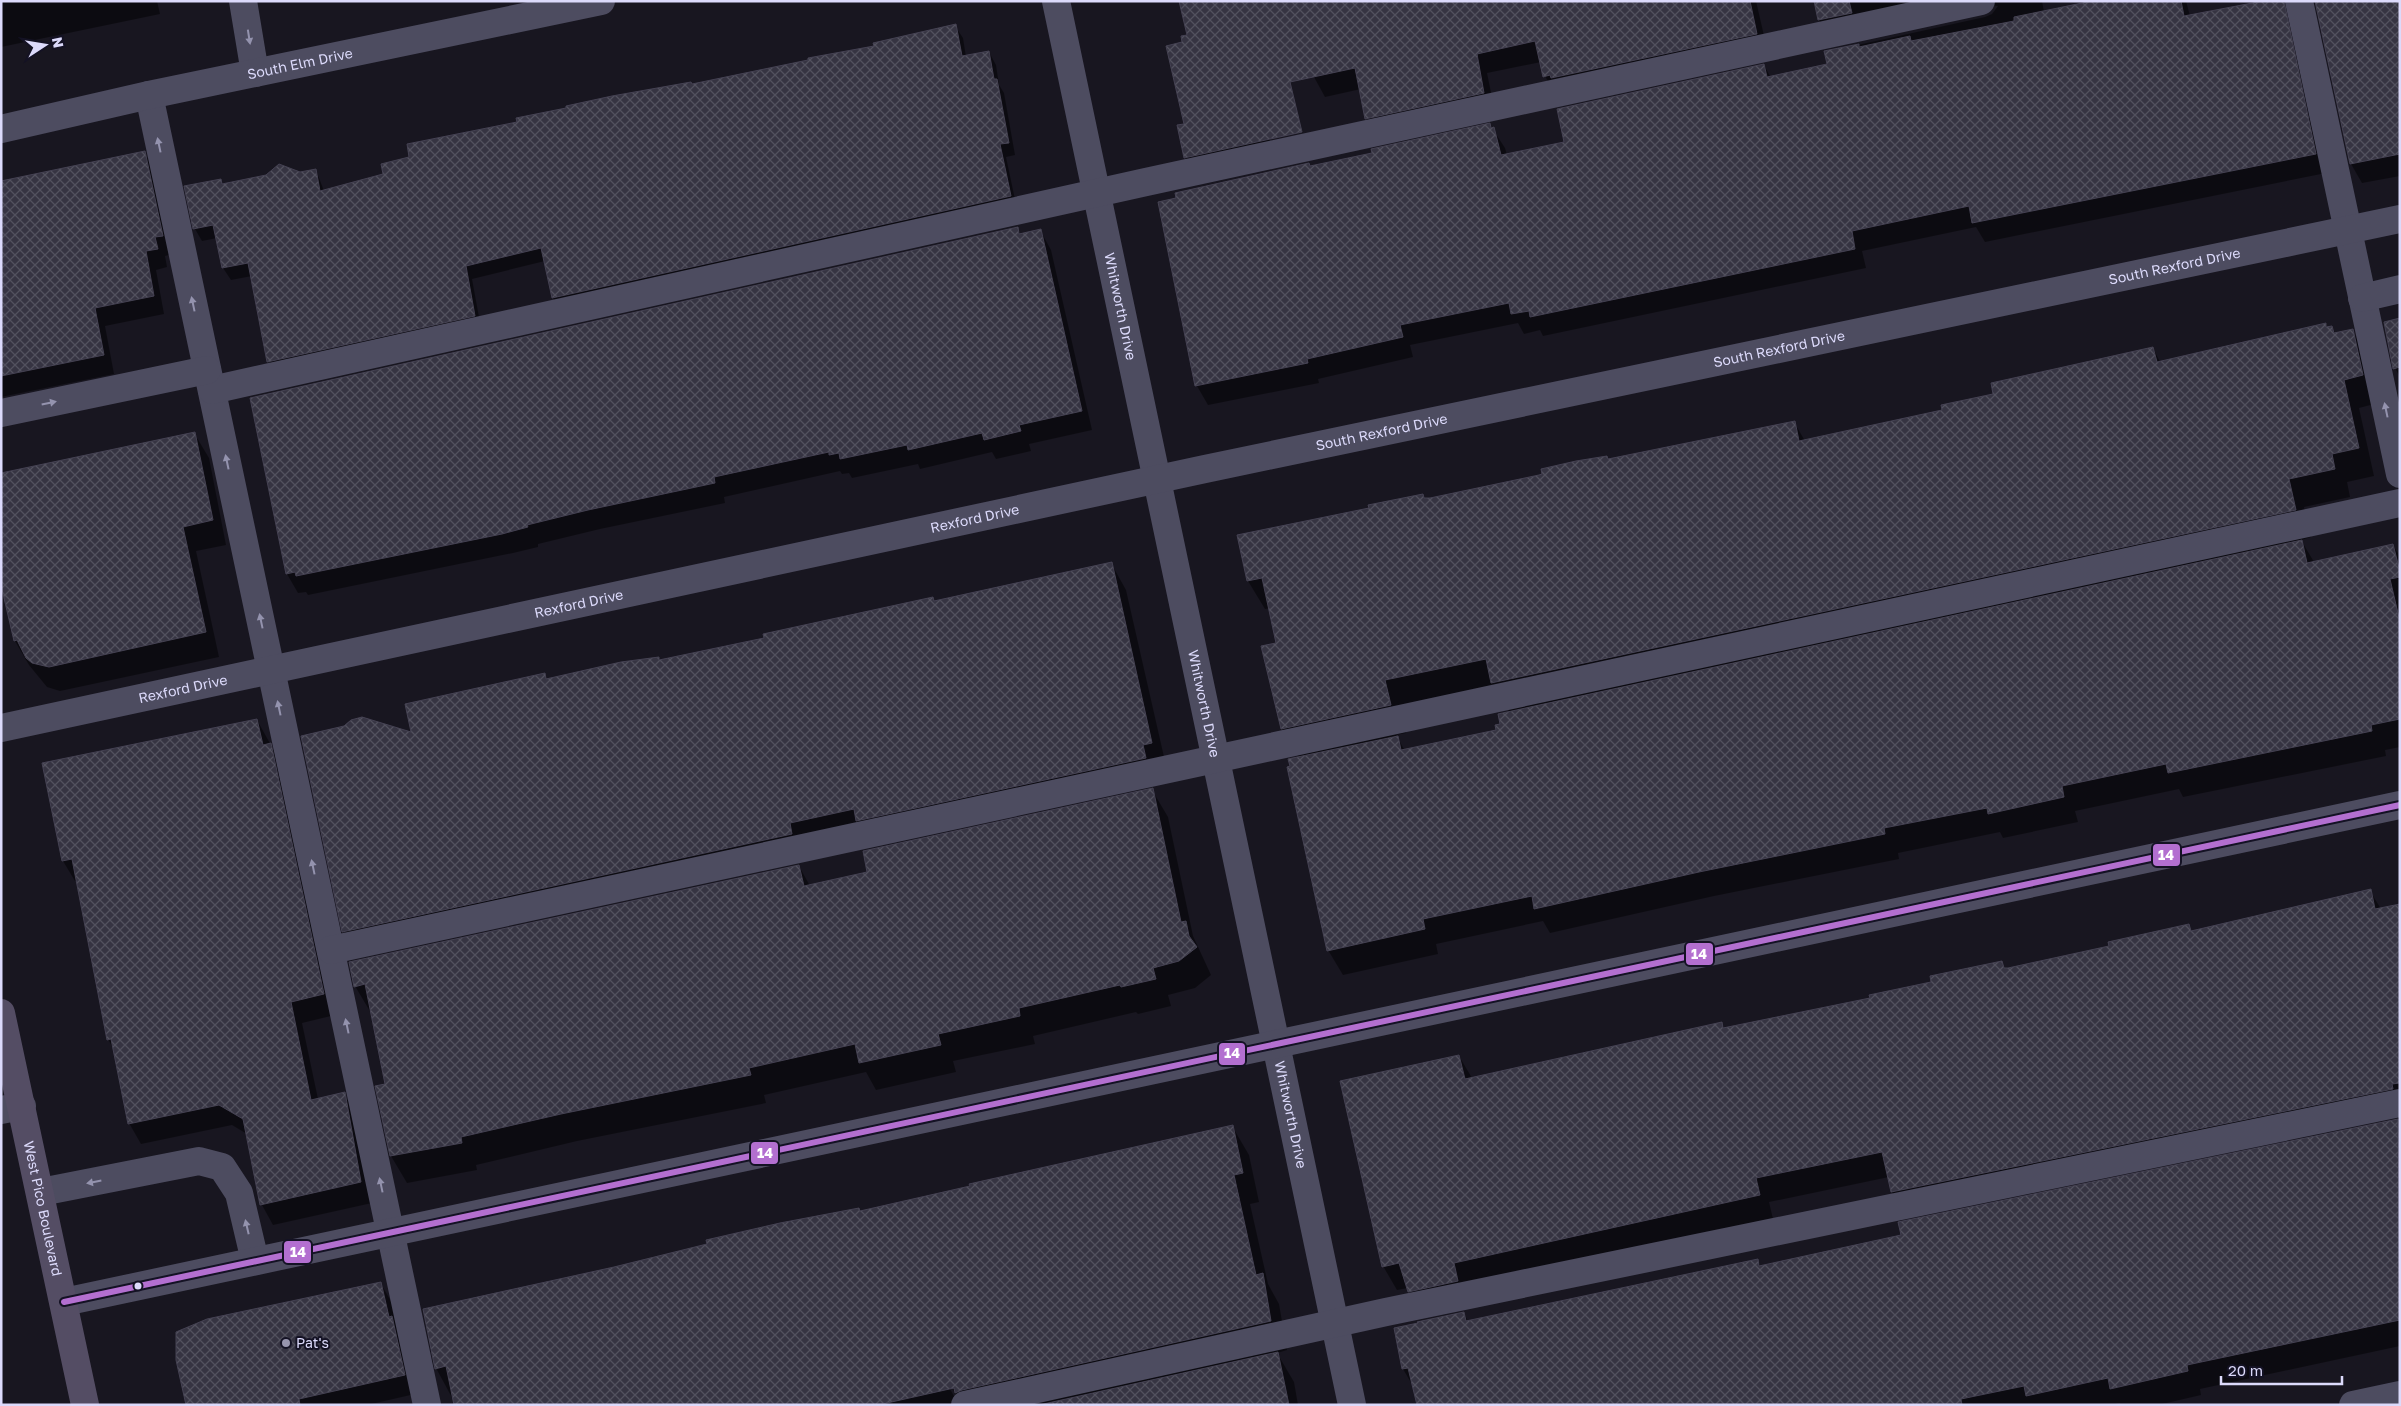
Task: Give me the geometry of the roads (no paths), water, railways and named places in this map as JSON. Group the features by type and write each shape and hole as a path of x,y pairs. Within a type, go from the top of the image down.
{"main road":[{"name":"West Pico Boulevard","path":"1,1013 11,1108 41,1192 85,1405"}],"street":[{"path":"243,1 255,73"},
{"name":"South Elm Drive","path":"1,129 255,73 520,9 601,1"},
{"name":"Whitworth Drive","path":"1056,1 1352,1405"},
{"path":"1,413 210,380 1097,193 1981,1"},
{"path":"2299,1 2400,474"},
{"path":"149,95 427,1405"},
{"name":"South Rexford Drive","path":"1157,480 2400,219"},
{"path":"2362,298 2400,289"},
{"name":"Rexford Drive","path":"1,728 1157,480"},
{"path":"331,950 2400,503"},
{"path":"64,1302 2400,805"},
{"path":"965,1405 1335,1324 2400,1103"},
{"path":"41,1192 199,1161 222,1167 239,1193 255,1261"},
{"path":"2353,1405 2400,1395"}],"place":[{"name":"Pat's","path":"286,1343"}]}
